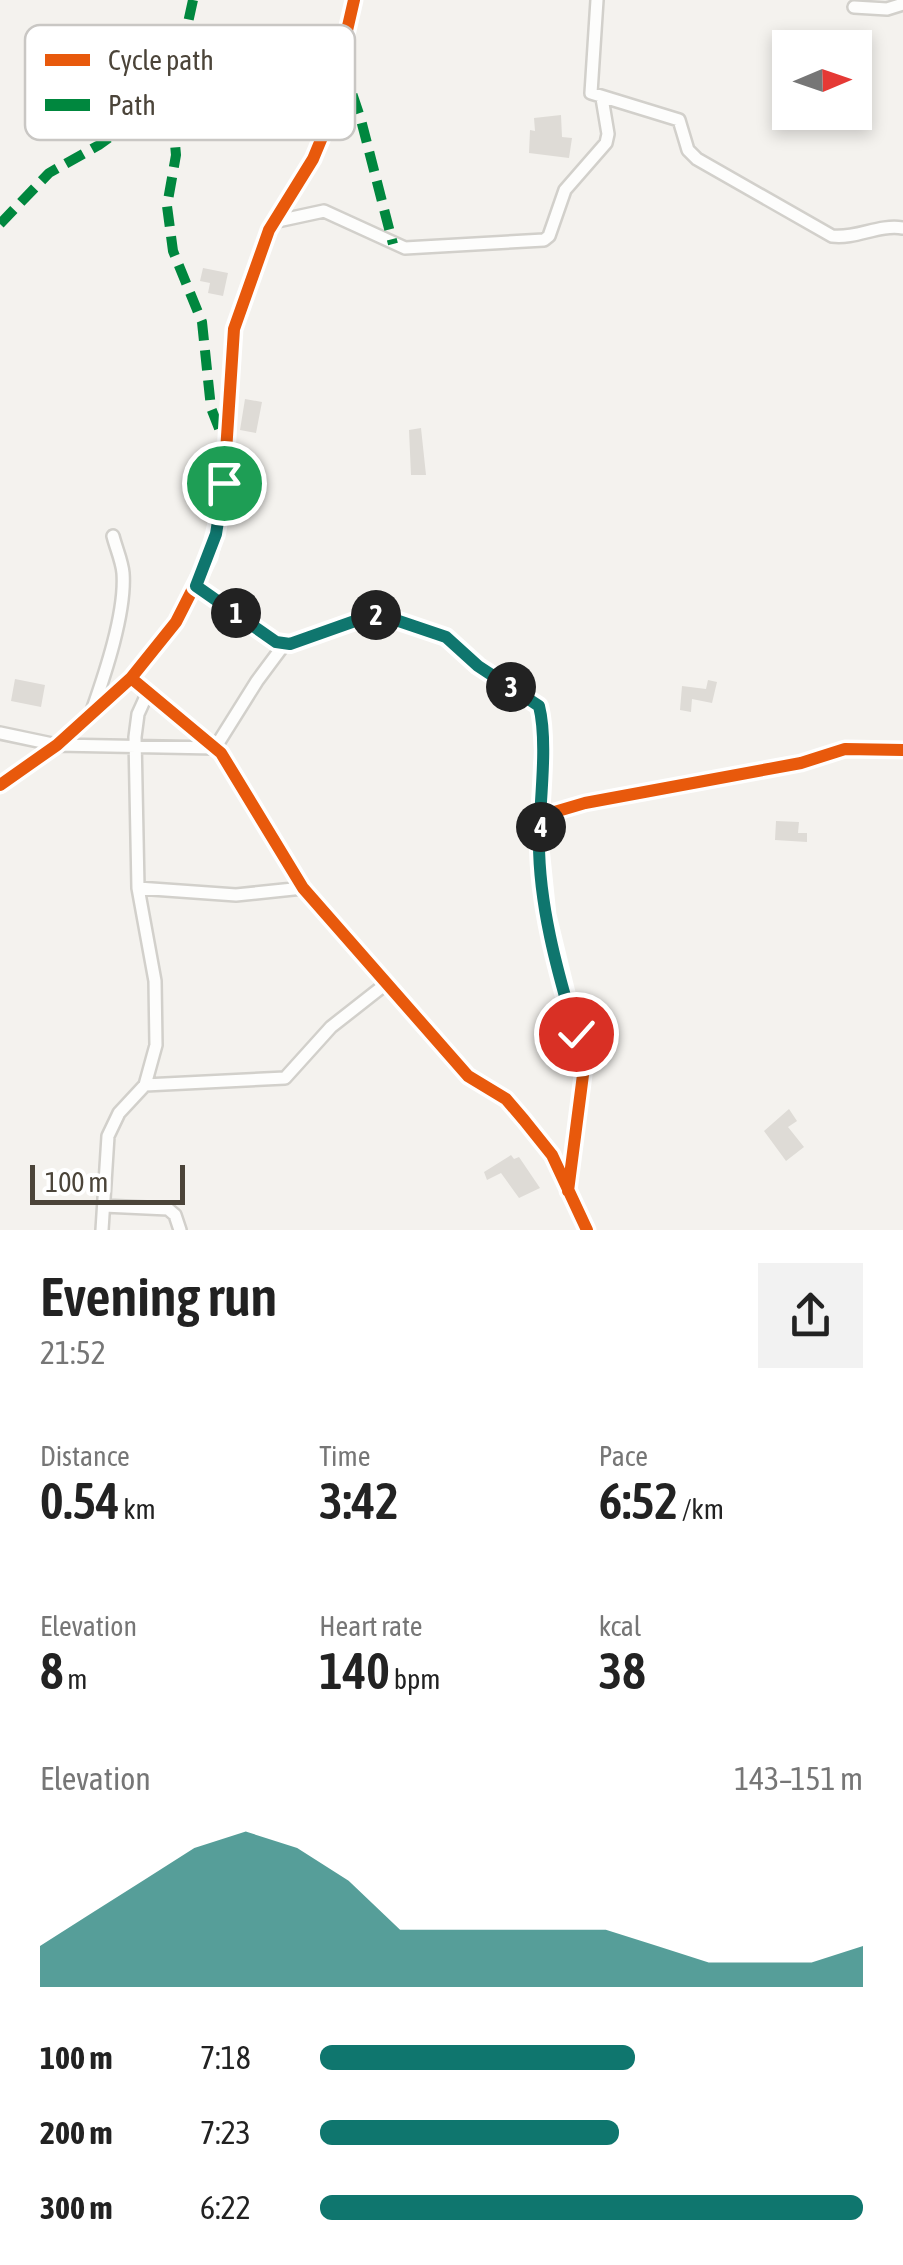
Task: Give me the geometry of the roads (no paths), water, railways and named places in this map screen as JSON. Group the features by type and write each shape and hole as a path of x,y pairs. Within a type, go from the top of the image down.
{"street":[{"path":"348,25 354,0"},
{"path":"597,0 590,90 602,98 678,120 688,150 697,159 832,236 852,236 893,226 903,228"},
{"path":"854,6 887,9 903,4"},
{"path":"273,222 318,210 405,248 540,241 549,236 564,190 606,143 602,98"},
{"path":"0,785 57,745 131,678 164,638 196,586 209,556 223,498 234,329 273,222 321,140"},
{"path":"91,715 108,665 123,582 113,536"},
{"path":"196,586 283,646"},
{"path":"216,748 256,681 283,646 377,615 446,637 478,666 539,706 539,838 547,915 584,1067 568,1190"},
{"path":"131,678 230,764 303,888 468,1076 506,1099 552,1156 587,1230"},
{"path":"102,1230 106,1148 112,1123 145,1085 154,1062 157,1016 138,888 134,746 136,724 148,692"},
{"path":"0,733 57,745 216,748"},
{"path":"541,822 551,813 585,803 801,763 846,749 902,749"},
{"path":"138,888 236,895 303,888"},
{"path":"145,1085 286,1078 331,1027 387,984"},
{"path":"104,1206 168,1209 175,1215 180,1230"}]}
